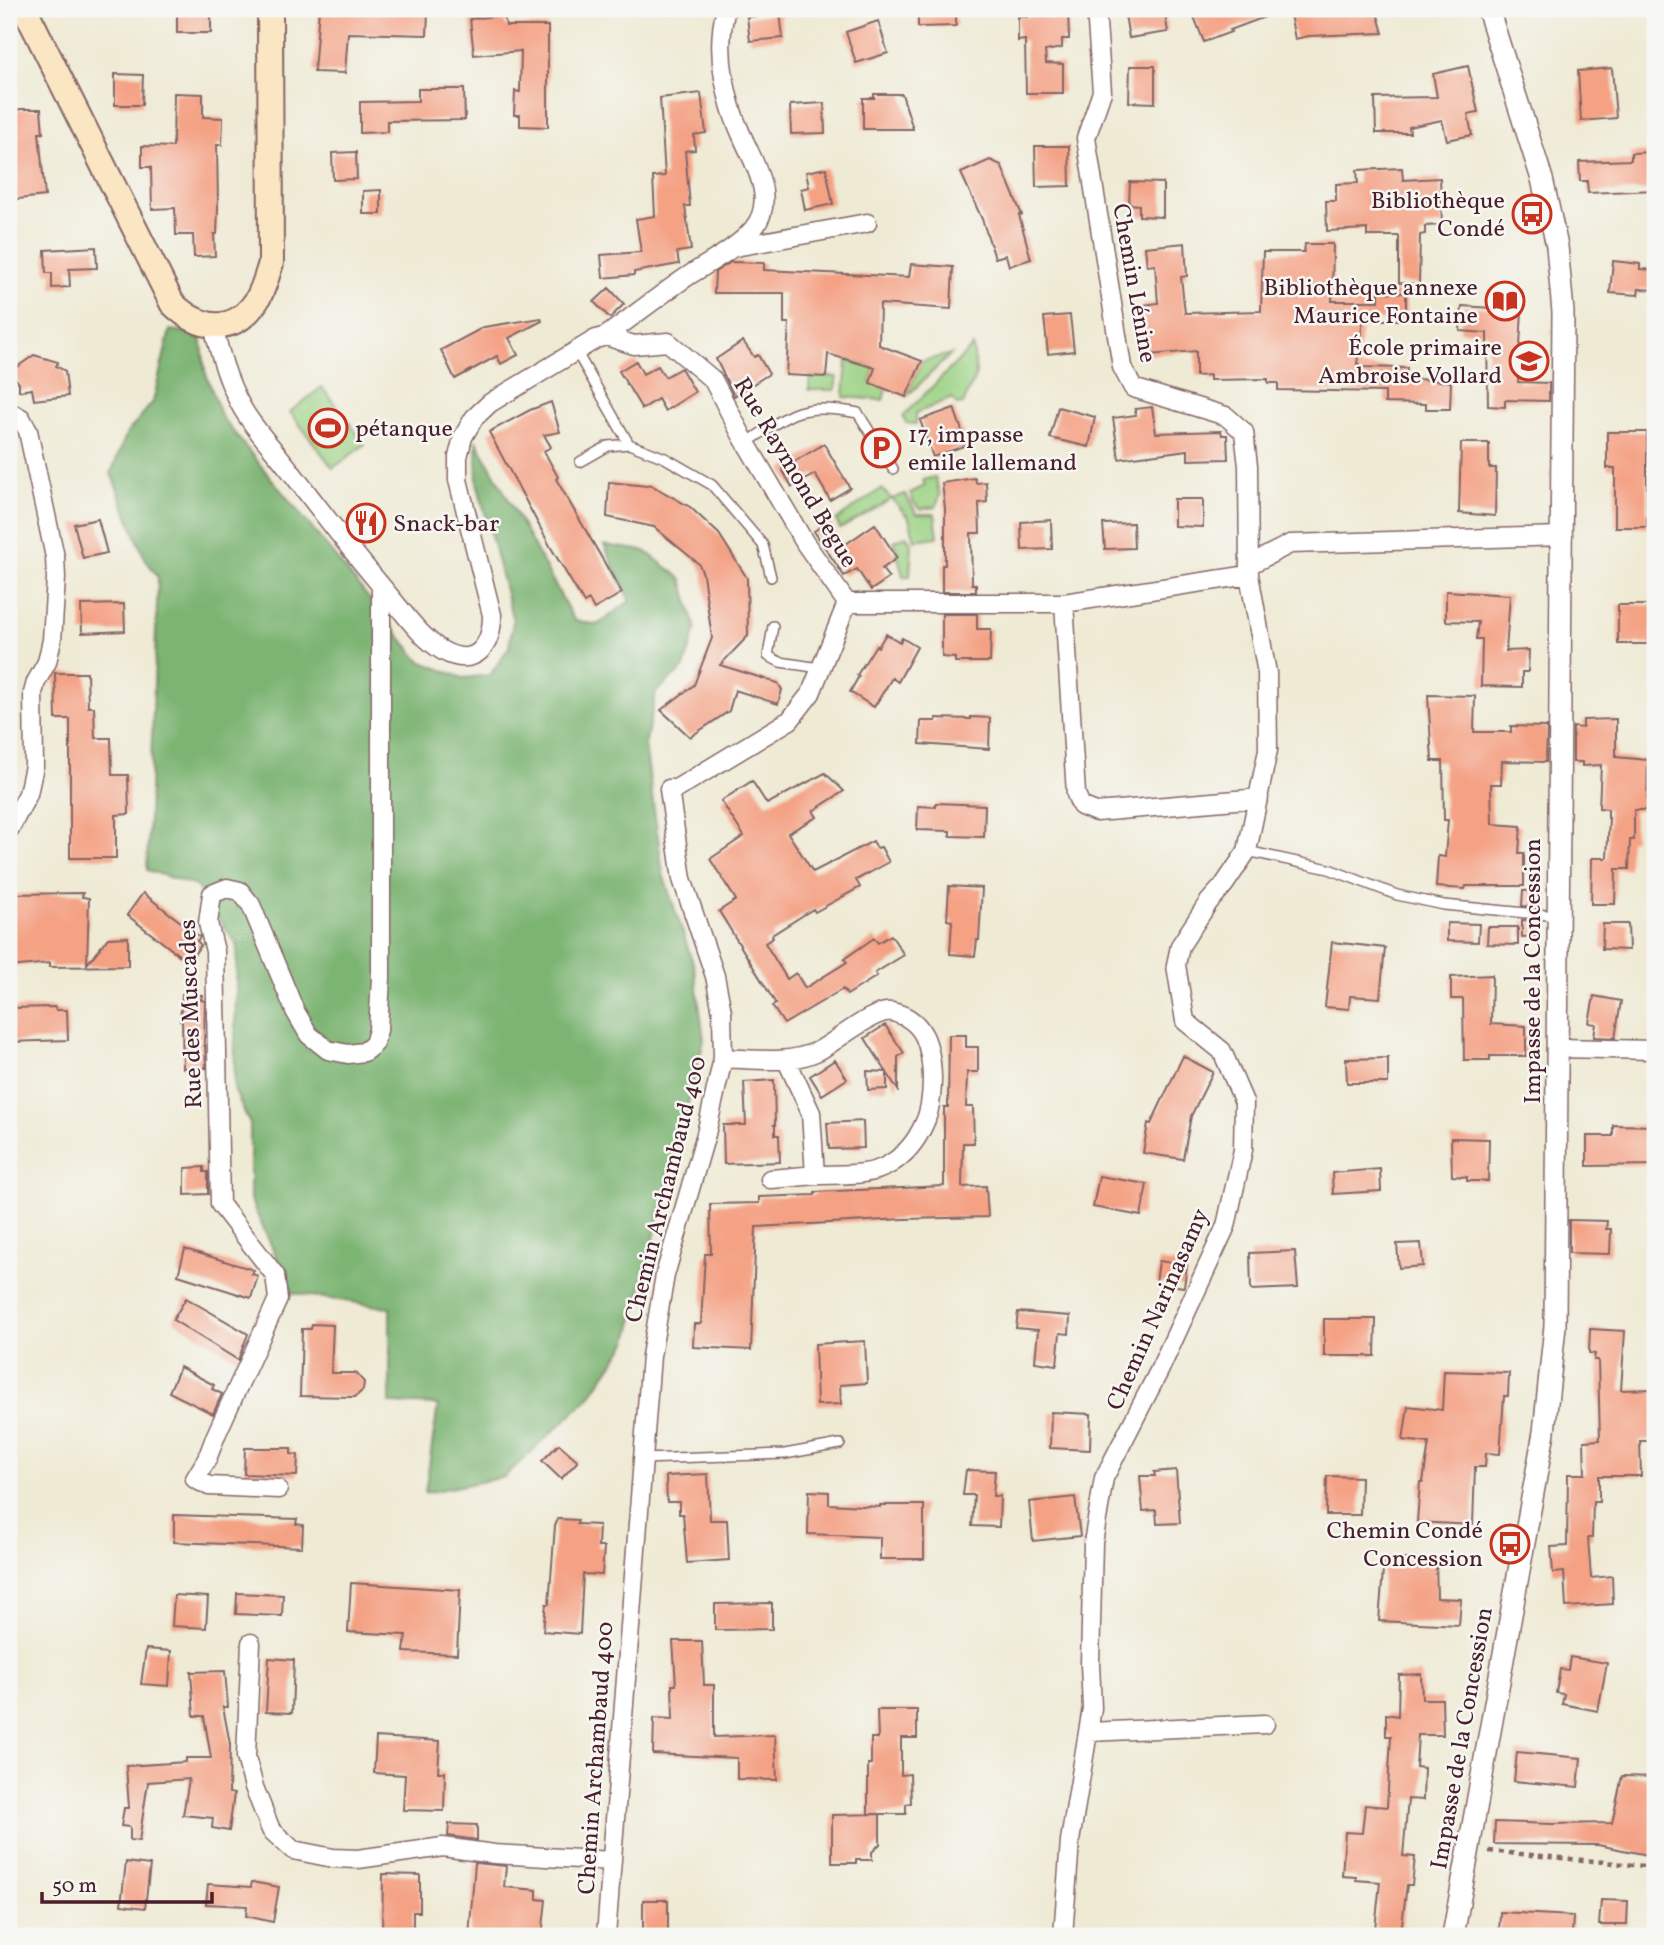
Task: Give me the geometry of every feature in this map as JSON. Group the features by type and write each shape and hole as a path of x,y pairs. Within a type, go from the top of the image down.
{"main road":[{"path":"26,9 172,303 197,323 213,326 228,323 244,315 257,300 271,263 270,9"}],"street":[{"path":"213,326 224,370 242,407 381,586 413,624 444,651 463,657 480,653 488,644 492,615 458,480 459,447 474,418 490,403 575,349 606,336 731,247 753,229 762,215 764,191 738,127 724,79 720,43 726,9"},
{"name":"Chemin Lénine","path":"1096,9 1102,92 1086,138 1122,367 1133,388 1226,416 1244,432 1248,466 1249,570"},
{"name":"Impasse de la Concession","path":"1453,1936 1545,1419 1555,1326 1563,312 1558,246 1542,179 1488,9"},
{"path":"731,247 867,223"},
{"name":"Rue Raymond Begue","path":"606,336 634,345 668,342 713,380 746,443 805,543 848,603 1063,603 1249,570 1290,544 1563,536"},
{"path":"9,412 21,418 28,431 55,557 56,578 50,651 33,693 32,780 9,830"},
{"name":"Chemin Narinasamy","path":"1063,1936 1070,1840 1092,1708 1090,1664 1093,1543 1104,1478 1159,1371 1226,1226 1243,1150 1244,1102 1222,1051 1185,1021 1176,965 1180,946 1247,851 1268,750 1267,673 1249,570"},
{"name":"Rue des Muscades","path":"278,1489 209,1486 195,1479 207,1459 278,1300 275,1275 220,1205 215,951 208,923 212,894 227,888 240,891 251,905 295,1011 309,1035 328,1050 348,1054 364,1052 374,1044 378,1030 381,978 381,586"},
{"name":"Chemin Archambaud 400","path":"606,1936 650,1356 665,1275 706,1133 723,1058 722,1012 715,976 682,879 669,789 676,789 695,775 741,751 790,720 811,693 848,603"},
{"path":"1063,603 1076,794 1081,806 1096,812 1259,798"},
{"path":"723,1058 787,1061 817,1051 883,1012 904,1015 924,1033 932,1057 931,1098 925,1124 901,1157 888,1166 864,1173 770,1180"},
{"path":"1558,1048 1655,1050"},
{"path":"787,1061 811,1113 815,1175"},
{"path":"251,1643 246,1757 254,1787 271,1830 293,1850 333,1858 358,1858 443,1847 494,1854 612,1861"},
{"path":"1089,1732 1265,1724"}],"lane":[{"path":"575,349 629,444"},
{"path":"746,443 793,414 845,410 858,413 893,469"},
{"path":"580,463 608,446 629,444 665,458 712,485 763,545 771,578"},
{"path":"773,626 768,656 780,662 820,668"},
{"path":"1247,851 1329,869 1397,895 1444,905 1558,916"},
{"path":"643,1459 785,1454 839,1444"}],"path":[{"path":"1469,1849 1655,1867"}],"green space":[{"path":"170,330 201,334 205,371 222,418 420,661 463,678 490,675 509,647 513,621 477,482 476,440 574,620 597,625 630,601 604,545 645,551 682,579 696,629 684,668 656,692 645,745 663,874 694,966 704,1040 628,1341 588,1399 504,1477 425,1493 438,1405 390,1403 390,1308 293,1293 250,1199 250,1124 234,1089 237,945 196,886 147,870 158,577 145,559 111,473 127,433 153,402"},
{"path":"973,346 976,374 963,404 957,405 952,398 916,413 916,424 906,423 903,416"},
{"path":"951,354 906,397 922,361"},
{"path":"847,360 875,368 870,383 886,389 883,400 844,397"},
{"path":"810,376 837,377 835,390 809,390"},
{"name":"pétanque","path":"322,387 365,444 333,468 290,412"},
{"path":"935,477 940,495 936,507 920,509 910,493 925,486 923,480"},
{"path":"881,489 892,499 840,529 836,520"},
{"path":"905,494 917,514 935,514 938,537 915,540 909,518 892,499"},
{"path":"906,536 912,543 910,576 903,576 894,541"}],"building":[{"path":"177,9 211,9 211,33 177,33"},
{"path":"319,9 428,12 427,35 348,33 345,73 314,72"},
{"path":"918,9 956,9 956,26 918,27"},
{"path":"1124,9 1164,9 1168,32 1129,38"},
{"path":"1191,9 1281,9 1281,11 1204,42"},
{"path":"1289,9 1376,9 1383,33 1295,39"},
{"path":"1068,10 1069,39 1062,39 1062,48 1045,51 1046,63 1063,64 1063,93 1026,93 1025,40 1018,41 1018,17 1028,17 1028,11"},
{"path":"780,13 783,38 750,41 747,17"},
{"path":"504,15 506,26 548,26 548,127 520,126 520,115 514,115 515,91 520,92 521,51 474,55 470,19"},
{"path":"878,21 888,53 856,63 846,32"},
{"path":"1130,66 1155,66 1155,103 1129,102"},
{"path":"1468,66 1478,112 1468,114 1472,135 1447,140 1442,120 1409,127 1410,133 1376,133 1375,98 1437,97 1433,74"},
{"path":"1612,68 1616,118 1581,121 1578,71"},
{"path":"115,74 143,75 142,105 115,105"},
{"path":"418,89 464,89 465,120 387,121 387,132 360,133 360,102 418,101"},
{"path":"174,93 203,94 203,117 223,118 222,145 217,145 218,207 217,234 214,234 215,256 194,257 193,235 176,235 175,208 152,209 151,167 142,167 142,146 173,147"},
{"path":"701,93 706,133 694,135 695,150 685,151 690,206 685,206 691,250 677,252 679,264 634,272 634,275 603,278 601,255 641,252 636,219 655,216 653,177 665,176 660,98"},
{"path":"874,94 902,94 913,129 863,129 863,98 874,98"},
{"path":"824,103 825,133 791,134 790,105"},
{"path":"41,109 43,133 39,133 45,196 9,200 9,111"},
{"path":"1035,146 1069,146 1070,186 1036,187"},
{"path":"356,152 357,179 333,180 332,153"},
{"path":"1655,152 1655,190 1588,193 1587,181 1580,181 1579,162 1631,160 1631,153"},
{"path":"990,160 1001,165 1022,215 1019,215 1031,259 1009,266 1006,255 995,258 982,219 961,173"},
{"path":"826,168 833,204 805,210 801,189 809,187 806,172"},
{"path":"1402,168 1403,180 1440,178 1442,225 1425,226 1425,234 1420,235 1419,284 1399,283 1399,236 1367,236 1367,229 1327,231 1326,201 1336,201 1336,184 1358,183 1357,170"},
{"path":"1130,182 1163,183 1163,217 1139,216 1139,205 1129,204"},
{"path":"381,190 381,214 363,214 363,191"},
{"path":"1185,243 1187,276 1181,277 1185,313 1261,311 1263,252 1304,252 1305,244 1333,244 1332,301 1379,301 1379,292 1406,293 1406,320 1363,320 1357,364 1360,364 1360,367 1407,368 1406,378 1451,382 1450,409 1426,409 1426,404 1385,403 1385,392 1278,390 1278,383 1268,383 1268,379 1210,380 1210,375 1196,376 1196,351 1148,355 1143,305 1158,303 1155,265 1147,266 1145,247"},
{"path":"96,247 97,268 69,269 70,287 52,288 52,273 46,273 45,250"},
{"path":"1613,261 1640,264 1640,269 1655,270 1655,290 1639,289 1638,295 1610,293"},
{"path":"731,262 764,263 764,270 909,277 911,264 953,267 951,309 880,304 879,345 922,361 906,397 870,383 875,368 828,354 826,377 786,375 789,323 784,323 784,293 714,293 715,272"},
{"path":"609,288 624,304 610,318 594,302"},
{"path":"1462,306 1522,310 1518,382 1549,383 1549,401 1505,400 1505,407 1488,406 1487,333 1460,331"},
{"path":"1070,315 1074,351 1048,354 1044,317"},
{"path":"541,318 542,321 509,338 518,355 501,364 497,356 455,379 441,350 484,327"},
{"path":"743,341 754,357 758,355 769,374 734,396 716,359"},
{"path":"34,355 58,362 56,366 65,371 68,396 34,400 32,389 19,391 19,383 10,372"},
{"path":"636,361 643,374 658,366 665,377 681,368 695,392 665,411 658,399 642,409 619,371"},
{"path":"551,402 560,432 544,435 551,447 544,451 558,477 556,479 622,593 594,609 589,600 584,603 550,546 489,432"},
{"path":"1058,407 1095,417 1089,447 1050,438"},
{"path":"1152,407 1156,433 1221,431 1222,435 1227,435 1228,459 1188,460 1188,450 1119,459 1113,418 1136,415 1135,409"},
{"path":"954,408 967,445 933,457 920,420"},
{"path":"1607,432 1647,432 1647,527 1615,527 1615,468 1607,468"},
{"path":"1461,443 1489,443 1489,468 1496,468 1495,516 1459,513"},
{"path":"824,444 850,488 830,500 815,474 792,487 782,469"},
{"path":"975,478 976,483 986,482 987,502 979,503 980,533 971,533 972,584 976,584 976,592 942,592 945,508 942,483"},
{"path":"609,482 649,484 690,507 719,534 747,578 748,636 720,665 778,683 782,690 778,704 735,690 729,711 690,737 661,710 694,685 712,638 703,574 699,564 654,527 607,517"},
{"path":"1174,499 1203,499 1203,527 1174,526"},
{"path":"98,519 107,553 83,558 74,524"},
{"path":"1051,520 1052,549 1022,550 1021,522"},
{"path":"829,522 843,546 875,524 897,558 882,569 889,578 871,590 857,569 844,576 814,531"},
{"path":"1133,523 1134,548 1105,549 1103,524"},
{"path":"1446,591 1510,595 1506,651 1529,650 1528,672 1522,672 1522,687 1481,686 1482,639 1476,639 1478,622 1446,621"},
{"path":"124,604 125,631 82,633 81,605"},
{"path":"1618,605 1655,605 1653,644 1618,644"},
{"path":"942,614 977,614 977,629 991,629 990,662 955,662 955,658 942,657"},
{"path":"886,634 900,642 902,638 917,647 898,682 892,678 874,707 850,692 859,676 857,675"},
{"path":"55,673 87,673 88,707 94,707 95,738 111,738 112,775 128,775 129,814 116,815 116,858 70,858 70,719 56,719"},
{"path":"1428,695 1475,696 1474,732 1511,732 1511,726 1547,727 1546,762 1502,761 1501,784 1491,784 1492,824 1521,826 1519,853 1524,853 1524,886 1466,886 1465,889 1436,887 1438,856 1445,857 1448,820 1444,820 1443,761 1432,761"},
{"path":"990,718 989,749 920,744 921,721"},
{"path":"1616,719 1616,757 1648,760 1647,810 1634,810 1634,840 1630,840 1629,869 1616,869 1615,904 1591,904 1592,858 1607,858 1609,818 1608,809 1599,808 1601,765 1582,766 1582,762 1573,762 1573,727 1583,728 1583,720"},
{"path":"825,773 844,791 813,811 817,817 788,833 813,872 873,841 877,848 881,847 889,862 856,880 860,887 815,912 813,909 772,935 773,938 765,943 787,979 796,973 805,988 847,962 844,959 874,938 878,943 891,935 904,955 847,995 843,989 784,1024 772,1006 776,1004 719,911 736,900 710,859 744,836 721,801 752,781 767,804"},
{"path":"936,803 985,805 984,837 950,836 950,831 917,830 918,806 936,807"},
{"path":"949,886 982,888 979,940 975,956 950,954 952,921 947,920"},
{"path":"1540,890 1539,907 1522,906 1523,891"},
{"path":"83,893 82,897 89,898 87,964 108,938 128,937 128,966 50,967 50,963 9,967 9,941 12,941 10,894"},
{"path":"143,893 200,937 197,941 201,945 188,962 127,915"},
{"path":"1522,920 1539,921 1539,936 1522,937"},
{"path":"1447,923 1479,924 1478,942 1447,941"},
{"path":"1603,924 1628,924 1629,950 1602,949"},
{"path":"1488,927 1518,927 1518,945 1487,944"},
{"path":"1332,942 1385,948 1380,998 1350,996 1349,1009 1325,1007"},
{"path":"1492,975 1491,1024 1526,1026 1526,1056 1490,1056 1490,1060 1464,1060 1463,999 1451,999 1451,977"},
{"path":"182,994 202,995 201,1000 205,1001 206,1068 183,1068 180,1021"},
{"path":"1594,996 1621,1001 1615,1038 1594,1037 1596,1024 1589,1023"},
{"path":"55,1007 56,1010 67,1010 68,1040 9,1042 10,1008"},
{"path":"885,1025 904,1053 898,1057 898,1090 865,1038"},
{"path":"949,1035 966,1035 966,1047 978,1047 978,1072 967,1072 966,1107 973,1107 974,1143 963,1143 962,1187 986,1186 988,1217 756,1227 751,1350 693,1347 694,1324 701,1324 705,1254 711,1254 710,1204 759,1203 759,1197 815,1195 815,1192 944,1186 944,1107 948,1107"},
{"path":"1183,1056 1213,1072 1191,1116 1183,1159 1143,1153 1148,1123 1151,1124"},
{"path":"1388,1058 1388,1083 1347,1083 1346,1059"},
{"path":"835,1060 847,1079 822,1095 810,1076"},
{"path":"867,1071 887,1072 887,1089 868,1090"},
{"path":"774,1080 773,1125 775,1135 779,1135 780,1162 724,1164 723,1125 746,1125 744,1082"},
{"path":"863,1121 864,1148 829,1149 827,1123"},
{"path":"1613,1125 1655,1126 1655,1165 1587,1166 1587,1136 1613,1136"},
{"path":"1451,1138 1489,1139 1488,1181 1467,1181 1467,1177 1452,1176"},
{"path":"204,1167 204,1172 208,1172 208,1194 185,1195 185,1168"},
{"path":"1380,1169 1381,1191 1333,1194 1332,1173"},
{"path":"1099,1176 1147,1184 1141,1216 1093,1207"},
{"path":"1569,1220 1607,1221 1606,1229 1611,1229 1610,1254 1569,1253"},
{"path":"1421,1243 1423,1266 1399,1268 1397,1244"},
{"path":"185,1249 254,1270 252,1274 258,1276 251,1298 178,1275"},
{"path":"1295,1251 1298,1288 1251,1290 1250,1253"},
{"path":"1159,1261 1187,1265 1184,1287 1156,1283"},
{"path":"186,1298 248,1334 238,1360 173,1320"},
{"path":"1018,1312 1070,1316 1069,1334 1060,1333 1057,1365 1035,1362 1038,1330 1016,1328"},
{"path":"1324,1319 1376,1319 1375,1356 1324,1356"},
{"path":"312,1324 333,1325 331,1373 356,1373 364,1382 363,1390 355,1397 300,1396 302,1329 311,1329"},
{"path":"1590,1329 1625,1331 1621,1390 1655,1389 1655,1441 1640,1441 1641,1476 1599,1476 1599,1502 1593,1502 1592,1538 1588,1538 1591,1578 1612,1576 1613,1604 1566,1607 1564,1572 1553,1573 1551,1547 1567,1546 1568,1474 1585,1474 1584,1441 1600,1440 1598,1360 1594,1360 1595,1354 1589,1353"},
{"path":"865,1341 867,1383 840,1385 841,1404 817,1405 815,1344"},
{"path":"180,1367 214,1385 212,1389 222,1394 213,1414 169,1392"},
{"path":"1444,1371 1509,1373 1508,1396 1504,1396 1500,1454 1486,1453 1485,1467 1475,1467 1473,1525 1417,1522 1420,1482 1423,1482 1429,1443 1403,1440 1408,1406 1442,1410"},
{"path":"1051,1412 1091,1414 1090,1450 1050,1448"},
{"path":"559,1444 578,1461 561,1479 542,1461"},
{"path":"245,1448 291,1448 291,1454 298,1455 297,1476 244,1474"},
{"path":"966,1470 995,1471 993,1496 1000,1496 999,1527 972,1526 974,1495 963,1495"},
{"path":"1176,1470 1180,1523 1157,1524 1156,1510 1143,1511 1140,1476 1155,1476 1154,1472"},
{"path":"708,1474 710,1520 727,1520 729,1560 687,1563 683,1514 679,1514 679,1502 667,1502 666,1476"},
{"path":"1327,1476 1361,1477 1360,1515 1326,1515"},
{"path":"809,1491 829,1492 829,1504 880,1507 924,1505 924,1559 880,1559 880,1537 808,1534"},
{"path":"1075,1497 1080,1536 1033,1541 1029,1502"},
{"path":"174,1515 297,1519 296,1524 303,1525 302,1547 174,1542"},
{"path":"558,1519 578,1520 577,1524 599,1525 598,1547 604,1547 602,1575 583,1574 580,1634 543,1631 546,1604 549,1604 555,1526"},
{"path":"1384,1558 1436,1561 1437,1598 1461,1599 1459,1625 1379,1621"},
{"path":"351,1583 460,1590 457,1654 404,1652 406,1635 348,1632"},
{"path":"237,1593 283,1595 282,1616 236,1614"},
{"path":"174,1595 208,1597 206,1628 172,1626"},
{"path":"772,1603 772,1629 715,1630 715,1604"},
{"path":"673,1641 702,1641 704,1685 714,1685 714,1737 775,1735 777,1780 737,1779 737,1758 653,1754 654,1718 673,1719 672,1685 676,1685"},
{"path":"146,1649 171,1651 169,1686 141,1684"},
{"path":"1570,1657 1607,1663 1598,1711 1562,1704 1564,1694 1556,1693 1560,1669 1568,1670"},
{"path":"269,1658 294,1660 292,1713 266,1712"},
{"path":"225,1671 228,1707 223,1707 230,1744 229,1793 234,1794 229,1831 212,1828 213,1818 183,1815 189,1779 148,1782 139,1841 130,1840 130,1827 121,1826 124,1808 129,1808 126,1766 186,1762 186,1758 211,1758 204,1716 194,1716 191,1672"},
{"path":"1421,1674 1422,1699 1442,1699 1443,1735 1418,1735 1416,1767 1424,1768 1423,1800 1408,1799 1403,1856 1415,1857 1412,1885 1407,1885 1401,1932 1375,1929 1380,1882 1342,1876 1345,1832 1362,1833 1365,1805 1387,1807 1391,1736 1386,1736 1386,1714 1398,1716 1399,1675"},
{"path":"877,1710 917,1710 917,1738 901,1738 901,1775 910,1774 911,1803 906,1804 906,1814 868,1814 868,1764 871,1764 871,1738 878,1738"},
{"path":"376,1737 440,1741 438,1772 445,1772 444,1811 403,1810 405,1775 374,1773"},
{"path":"1517,1752 1581,1758 1578,1787 1514,1781"},
{"path":"1622,1776 1655,1777 1653,1856 1598,1845 1494,1844 1495,1822 1612,1823"},
{"path":"880,1814 880,1844 872,1852 872,1860 832,1863 832,1815"},
{"path":"449,1824 477,1825 477,1840 448,1836"},
{"path":"126,1862 150,1865 145,1908 121,1905"},
{"path":"475,1863 506,1866 504,1887 537,1890 537,1899 546,1900 542,1936 469,1936"},
{"path":"383,1874 420,1875 420,1912 413,1912 413,1936 382,1936"},
{"path":"252,1882 279,1887 273,1922 246,1916 247,1906 206,1904 208,1884 251,1887"},
{"path":"643,1900 668,1900 668,1936 643,1936"},
{"path":"1601,1900 1628,1901 1627,1925 1599,1925"},
{"path":"1500,1912 1573,1916 1572,1936 1499,1936"}],"place":[{"name":"Bibliothèque Condé","path":"1532,214"},
{"name":"Bibliothèque annexe Maurice Fontaine","path":"1505,301"},
{"name":"École primaire Ambroise Vollard","path":"1529,361"},
{"name":"pétanque","path":"328,428"},
{"name":"17, impasse emile lallemand","path":"881,448"},
{"name":"Snack-bar","path":"366,523"},
{"name":"Chemin Condé Concession","path":"1510,1544"}]}
